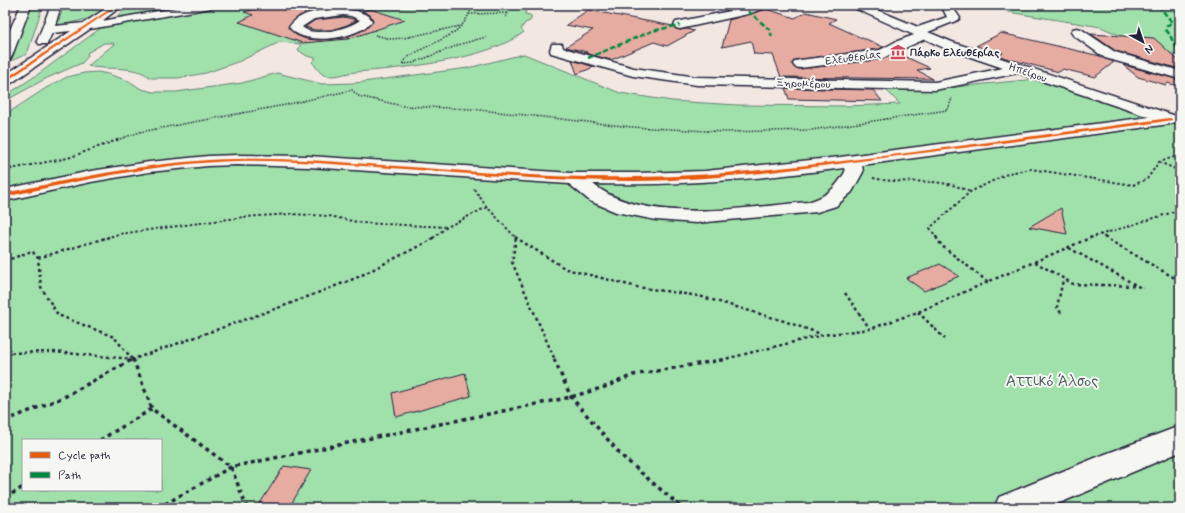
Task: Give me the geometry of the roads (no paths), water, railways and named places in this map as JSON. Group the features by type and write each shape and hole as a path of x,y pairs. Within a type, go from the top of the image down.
{"street":[{"path":"7,49 16,18 26,5"},
{"path":"28,65 39,50 56,5"},
{"path":"5,81 118,5"},
{"path":"46,30 129,20 211,5"},
{"path":"680,25 748,11 764,5"},
{"name":"Ηπείρου","path":"856,5 921,34 1018,69 1175,121"},
{"name":"Ελευθερίας","path":"800,64 883,54 954,18 946,5"},
{"path":"347,9 365,18 366,21 355,29 322,35 302,33 294,27 302,20 347,9"},
{"path":"1077,32 1110,55 1180,75"},
{"name":"Ξηρομέρου","path":"557,47 556,50 561,53 588,58 633,72 697,81 935,86 1018,69"},
{"path":"5,195 131,169 180,163 236,160 290,160 575,179 702,178 853,167 1175,121"},
{"path":"575,179 597,197 623,208 656,214 696,217 810,208 829,202 845,188 853,167"},
{"path":"1011,508 1111,466 1180,440"}],"place":[{"name":"Πάρκο Ελευθερίας","path":"898,52"}],"park label":[{"name":"Αττικό Άλσος","path":"1052,380"}]}
